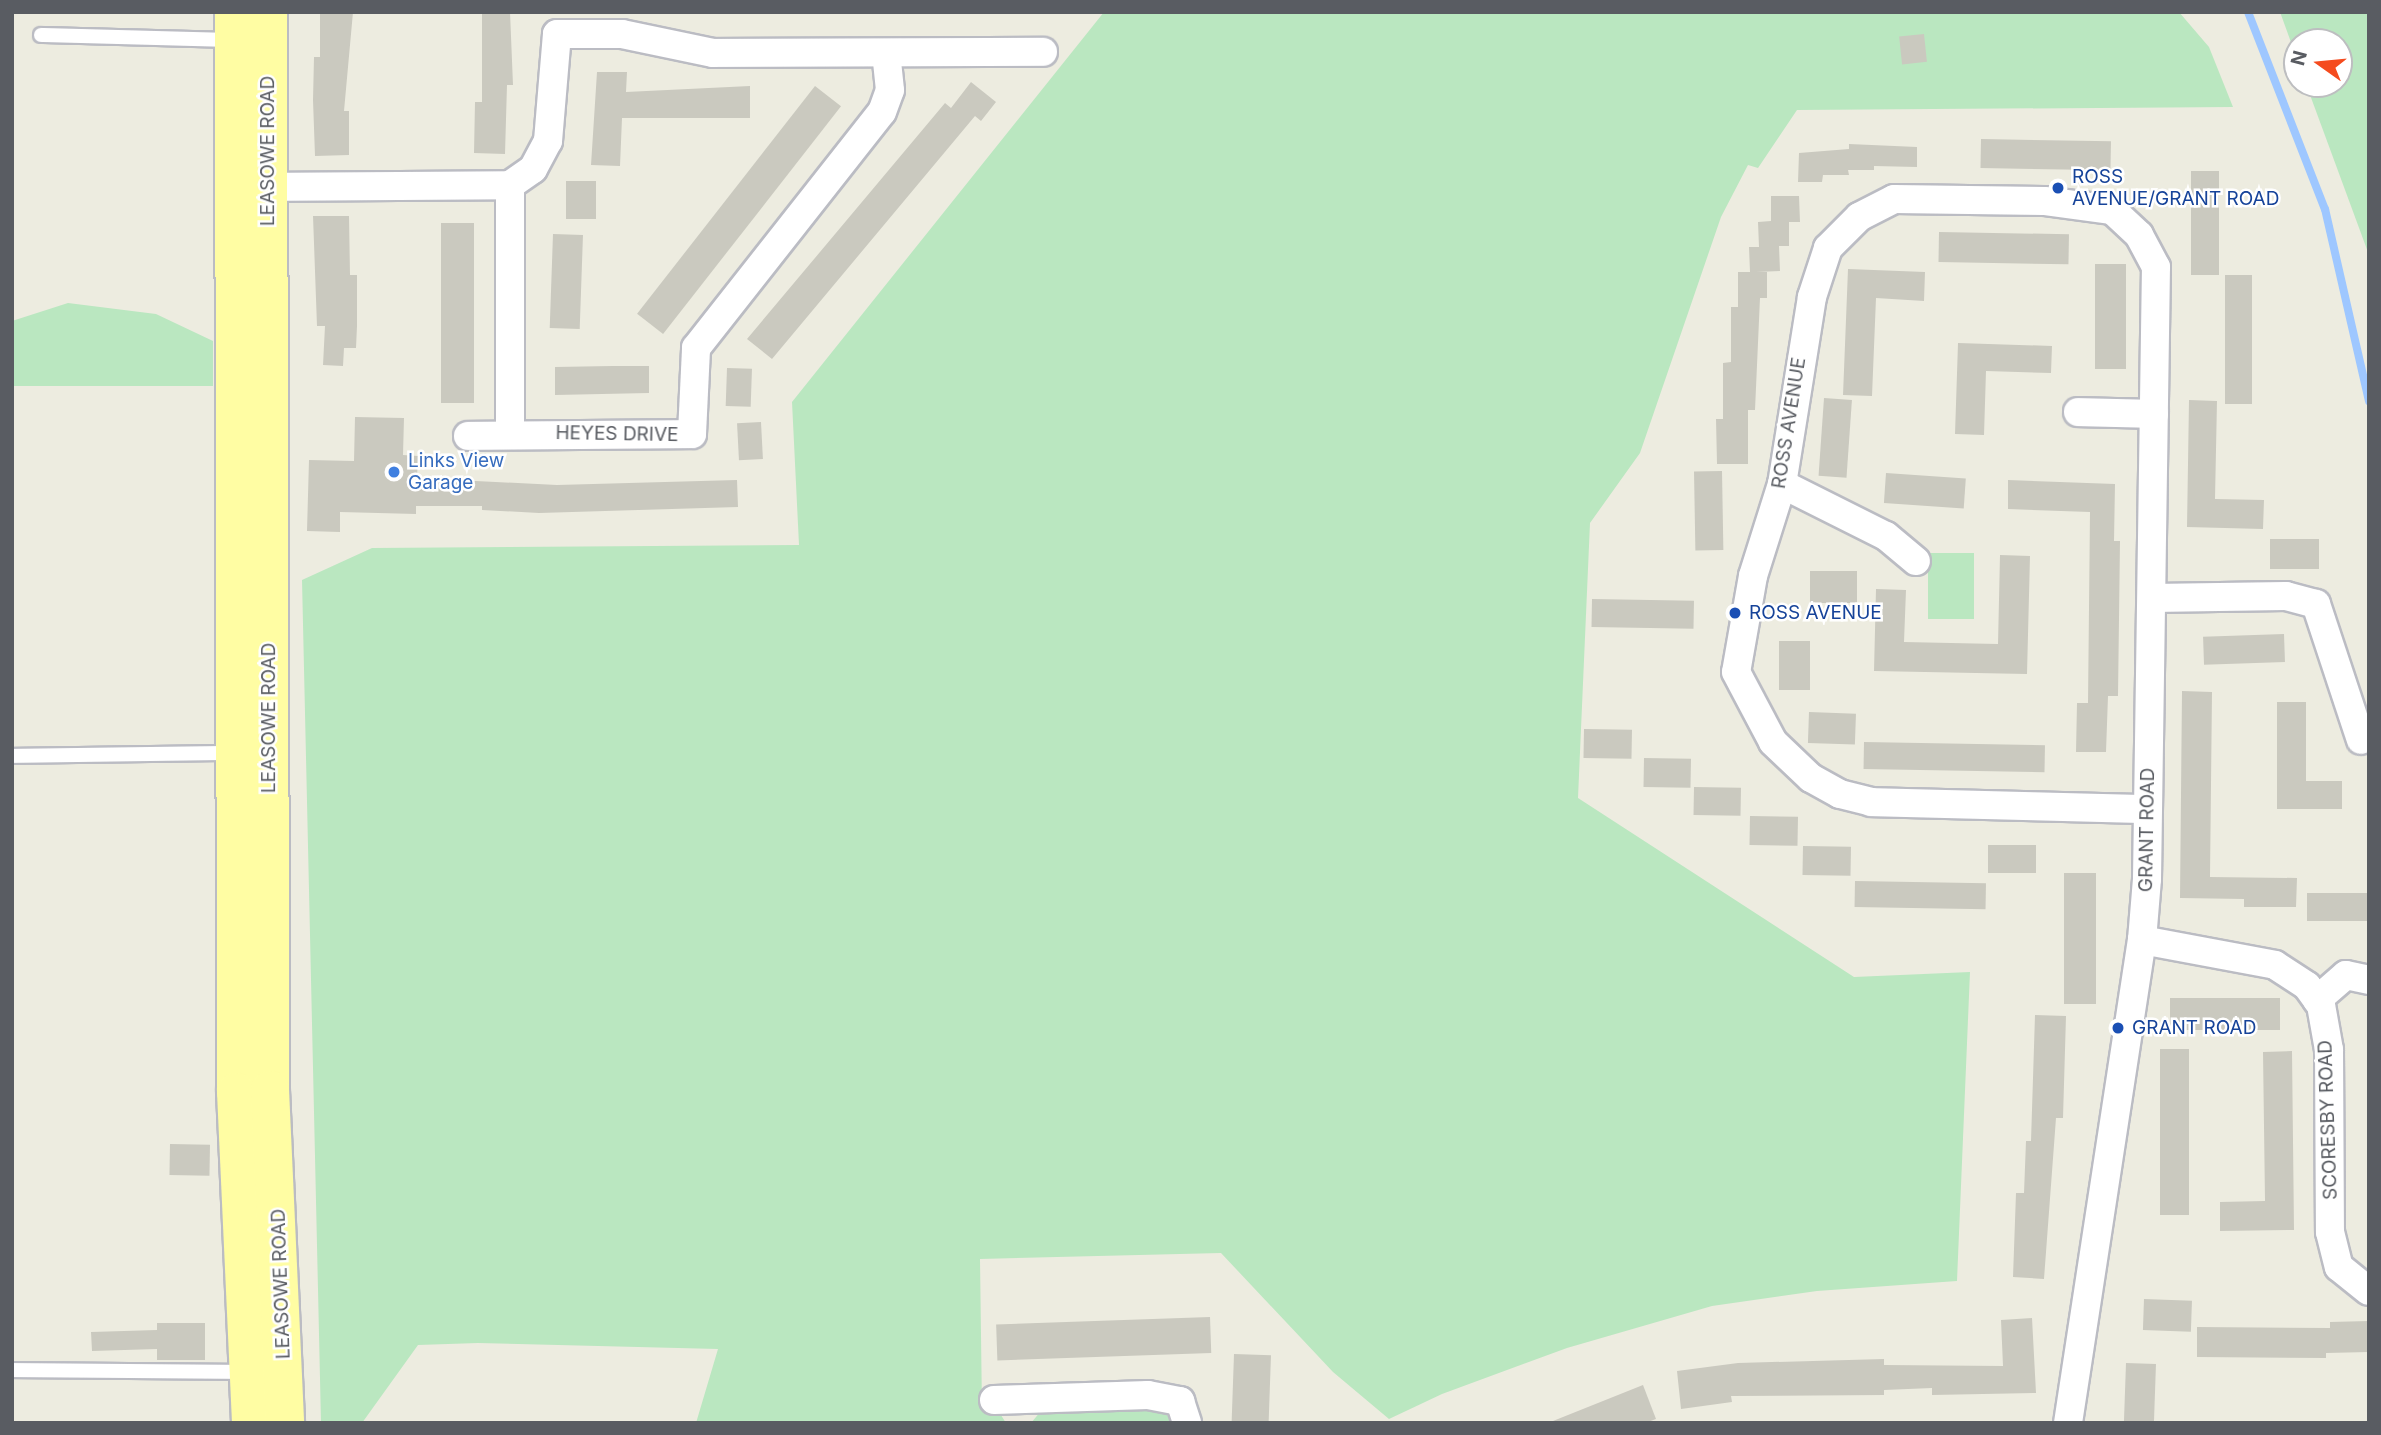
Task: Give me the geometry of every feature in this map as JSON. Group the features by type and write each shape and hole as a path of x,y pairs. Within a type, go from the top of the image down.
{"main road":[{"name":"LEASOWE ROAD","path":"251,1423 251,1372 236,1092 236,752 252,187 268,12"},
{"name":"LEASOWE ROAD","path":"234,26 252,187 270,1090 285,1423"}],"street":[{"path":"252,187 509,185 533,169 548,141 557,34 622,34 713,53 1043,52"},
{"name":"HEYES DRIVE","path":"510,433 692,434 696,348 876,121 890,90 886,53"},
{"path":"468,436 510,433 509,185"},
{"name":"ROSS AVENUE","path":"2140,235 2112,210 2044,201 1894,199 1859,217 1828,248 1812,297 1782,484 1753,576 1736,672 1773,742 1811,778 1840,794 1871,802 2147,809"},
{"name":"GRANT ROAD","path":"2068,1423 2142,940 2152,598 2155,267 2140,235"},
{"path":"2078,412 2154,414"},
{"path":"1782,484 1886,536 1916,561"},
{"path":"2152,598 2286,596 2316,604 2361,740"},
{"path":"2142,940 2276,965 2307,986 2316,1000 2346,975 2369,981"},
{"name":"SCORESBY ROAD","path":"2316,1000 2329,1050 2330,1232 2339,1267 2369,1291"},
{"path":"994,1400 1148,1395 1180,1401 1187,1423"}],"lane":[{"path":"41,35 234,26"},
{"path":"12,756 236,752"},
{"path":"12,1370 251,1372"}],"green space":[{"path":"1104,12 2179,12 2209,47 2233,107 1797,110 1758,168 1748,165 1721,217 1640,453 1590,523 1578,798 1854,977 1970,972 1957,1281 1817,1291 1712,1306 1567,1348 1442,1394 1389,1419 1333,1372 1221,1253 980,1259 982,1409 999,1412 1006,1423 696,1423 718,1349 478,1343 418,1345 362,1423 321,1423 302,580 372,548 799,545 792,402"},
{"path":"2280,12 2369,12 2369,255 2311,98 2353,98 2353,28 2286,28"},
{"path":"68,303 156,314 213,341 213,386 12,386 12,321"},
{"path":"1928,553 1974,553 1974,619 1928,619"},
{"path":"1046,1405 1161,1407 1173,1423 1031,1423"}],"building":[{"path":"320,12 353,12 344,111 349,111 349,155 315,156 314,57 320,57"},
{"path":"482,12 510,12 513,85 507,85 505,154 474,153 475,102 482,102"},
{"path":"1924,34 1927,62 1902,64 1899,37"},
{"path":"597,72 627,72 626,92 750,86 750,118 622,118 620,166 591,165"},
{"path":"971,82 996,102 981,121 975,116 772,359 747,339 945,103 951,108"},
{"path":"815,86 841,106 663,334 637,314"},
{"path":"1981,139 2111,141 2110,170 1980,168"},
{"path":"1849,144 1917,147 1917,167 1874,166 1874,170 1848,170 1849,175 1823,175 1822,182 1798,182 1799,153 1849,149"},
{"path":"2191,171 2219,171 2219,275 2191,275"},
{"path":"566,181 596,181 596,219 566,219"},
{"path":"1771,196 1799,196 1800,222 1789,222 1789,246 1779,246 1780,271 1756,272 1767,272 1767,298 1760,298 1755,410 1748,410 1748,464 1717,464 1716,419 1723,419 1723,363 1731,362 1731,307 1738,307 1738,272 1750,272 1749,247 1759,247 1758,222 1771,221"},
{"path":"313,216 349,216 350,275 357,275 357,326 356,348 344,348 343,366 323,365 325,326 317,326"},
{"path":"441,223 474,223 474,403 441,403"},
{"path":"1939,232 2069,234 2068,264 1938,262"},
{"path":"553,234 583,235 580,329 550,328"},
{"path":"2095,264 2126,264 2126,369 2095,369"},
{"path":"1848,269 1925,272 1924,301 1876,298 1872,396 1843,395"},
{"path":"2225,275 2252,275 2252,404 2225,404"},
{"path":"1958,343 2052,346 2051,373 1986,371 1984,435 1955,434"},
{"path":"649,366 649,393 555,395 555,367"},
{"path":"727,368 752,369 751,407 726,406"},
{"path":"1824,398 1852,400 1846,478 1819,476"},
{"path":"2189,400 2217,401 2215,499 2264,500 2263,529 2187,527"},
{"path":"355,417 404,418 403,455 418,456 417,478 557,485 737,480 738,507 539,513 482,510 482,506 416,506 416,514 340,512 340,532 307,531 309,460 354,461"},
{"path":"761,422 763,459 739,460 737,423"},
{"path":"1694,471 1722,471 1723,550 1695,550"},
{"path":"1886,473 1966,479 1964,509 1884,503"},
{"path":"2008,480 2115,484 2114,541 2120,541 2118,696 2108,696 2106,752 2076,752 2077,703 2088,703 2090,512 2008,509"},
{"path":"2270,539 2319,539 2319,569 2270,569"},
{"path":"2000,555 2030,556 2027,674 1874,671 1876,589 1906,590 1904,642 1998,644"},
{"path":"1810,571 1857,571 1857,603 1810,603"},
{"path":"1592,599 1694,601 1693,629 1592,627"},
{"path":"2284,634 2285,662 2204,665 2203,637"},
{"path":"1779,641 1810,641 1810,690 1779,690"},
{"path":"2182,691 2212,692 2210,877 2297,878 2296,907 2244,907 2244,899 2180,898"},
{"path":"2277,702 2306,702 2306,781 2342,781 2342,809 2277,809"},
{"path":"1809,712 1856,714 1855,745 1808,743"},
{"path":"1584,729 1632,730 1631,759 1583,758"},
{"path":"1864,742 2045,745 2045,772 1864,769"},
{"path":"1644,758 1691,759 1690,788 1643,787"},
{"path":"1694,787 1741,788 1741,816 1694,815"},
{"path":"1750,816 1798,817 1797,846 1749,845"},
{"path":"1988,845 2036,845 2036,873 1988,873"},
{"path":"1803,846 1851,847 1850,876 1802,875"},
{"path":"2064,873 2096,873 2096,1004 2064,1004"},
{"path":"1855,881 1986,883 1986,909 1855,907"},
{"path":"2307,893 2369,893 2369,921 2307,921"},
{"path":"2170,998 2280,998 2280,1030 2170,1030"},
{"path":"2035,1015 2066,1016 2063,1118 2056,1118 2044,1279 2013,1277 2016,1193 2024,1193 2026,1141 2031,1141"},
{"path":"2160,1049 2189,1049 2189,1215 2160,1215"},
{"path":"2292,1051 2294,1230 2220,1231 2220,1202 2265,1201 2263,1052"},
{"path":"170,1144 210,1145 209,1176 169,1175"},
{"path":"2144,1299 2192,1301 2191,1332 2143,1330"},
{"path":"1210,1317 1211,1353 997,1360 996,1324"},
{"path":"2032,1318 2036,1393 1932,1395 1932,1388 1884,1390 1884,1395 1731,1396 1732,1402 1681,1409 1677,1371 1738,1363 1884,1359 1884,1365 2003,1366 2001,1320"},
{"path":"2369,1321 2369,1352 2326,1353 2326,1358 2197,1357 2197,1327 2330,1328 2330,1322"},
{"path":"157,1323 205,1323 205,1360 157,1360 157,1349 92,1351 91,1332 157,1330"},
{"path":"1234,1354 1271,1355 1269,1422 1232,1421"},
{"path":"2126,1363 2156,1364 2154,1423 2124,1423"},
{"path":"1643,1385 1656,1419 1645,1423 1548,1423"}],"waterway":[{"path":"2248,12 2325,209 2369,401"}],"place":[{"name":"ROSS AVENUE/GRANT ROAD","path":"2058,188"},
{"name":"Links View Garage","path":"394,472"},
{"name":"ROSS AVENUE","path":"1735,613"},
{"name":"GRANT ROAD","path":"2118,1028"}]}
